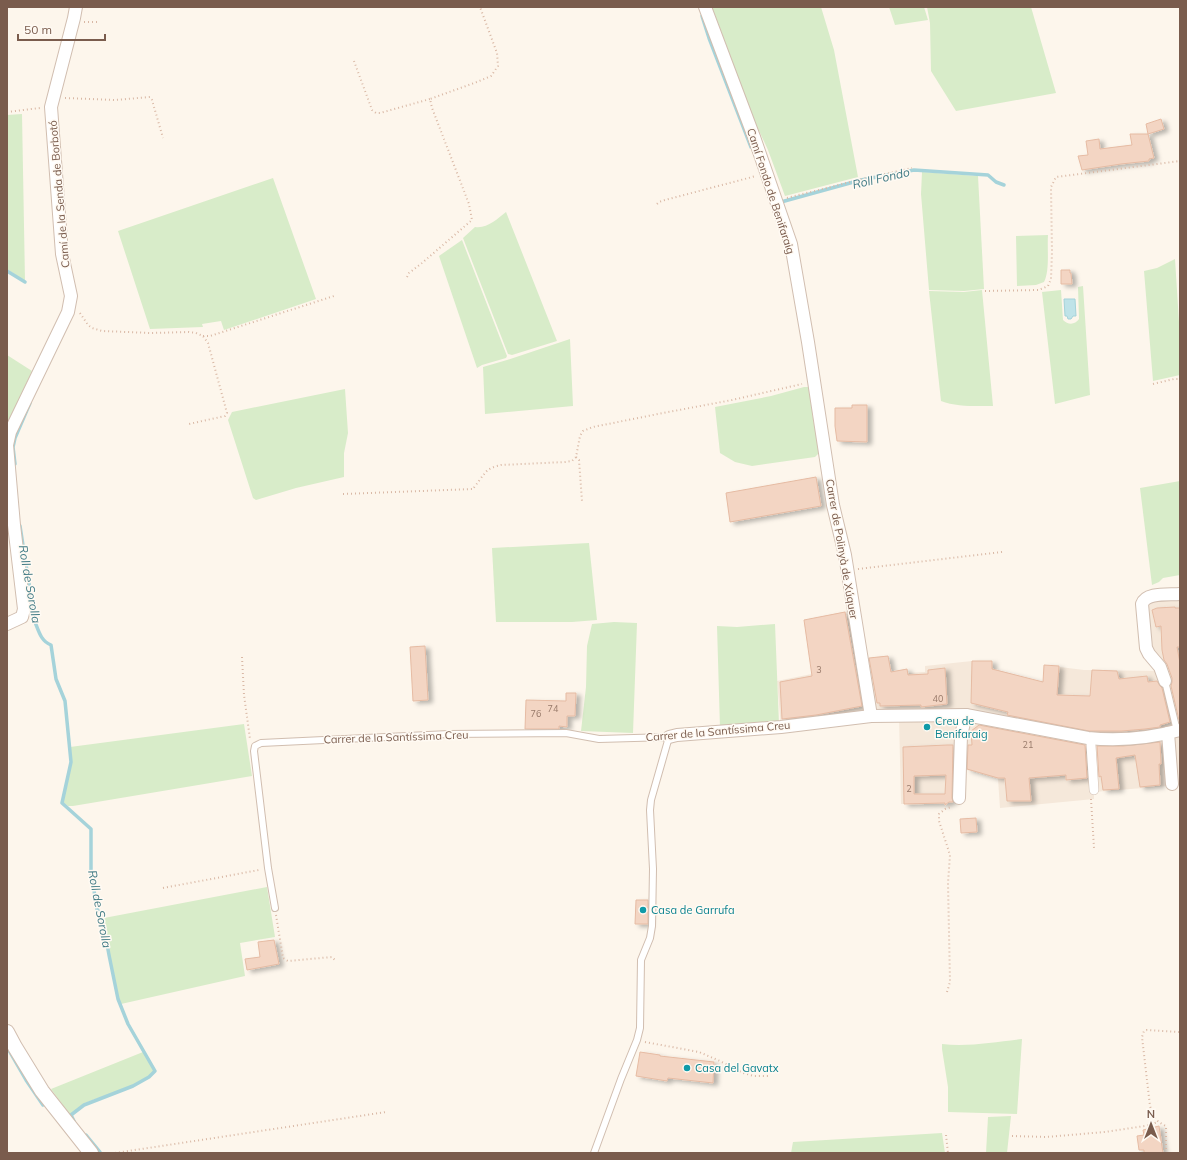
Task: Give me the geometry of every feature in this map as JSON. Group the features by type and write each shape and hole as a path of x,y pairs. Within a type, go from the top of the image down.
{"street":[{"name":"Camí de la Senda de Borbotó","path":"7,624 22,617 24,609 14,525 7,444 10,432 68,312 71,296 62,254 52,102 76,7"},
{"name":"Camí Fondo de Benifaraig","path":"705,7 777,200 791,244 813,381"},
{"name":"Carrer de Polinyà de Xúquer","path":"813,381 833,505 845,555 871,716"},
{"path":"1165,681 1160,667 1146,648 1141,609 1144,600 1150,596 1180,594"},
{"name":"Carrer de la Santíssima Creu","path":"669,737 677,734 781,727 871,716 966,715 1091,738 1122,739 1175,731"},
{"path":"959,798 961,735 966,715"},
{"path":"1172,784 1175,731"},
{"path":"1090,745 1094,790"},
{"path":"7,1032 15,1048 42,1091 91,1153"}],"lane":[{"path":"1165,681 1175,731"},
{"name":"Carrer de la Santíssima Creu","path":"255,746 261,743 449,734 566,733 599,739 669,737"},
{"path":"594,1153 638,1040 641,1011 641,960 650,938 652,926 653,869 650,810 651,800 669,737"},
{"path":"255,746 254,751 268,868 275,908"}],"path":[{"path":"354,61 372,110 376,113 430,99 491,76 498,66 497,54 480,7"},
{"path":"7,112 52,102 63,98 115,100 150,97 163,138"},
{"path":"407,277 408,273 422,263 472,220 469,204 432,108 430,99"},
{"path":"985,291 1039,290 1048,286 1051,279 1052,252 1051,187 1056,177 1180,161"},
{"path":"777,200 912,168"},
{"path":"657,204 665,200 767,173"},
{"path":"71,296 88,325 92,328 102,331 150,333 189,332 203,336 210,336 334,296"},
{"path":"189,424 225,416 227,413 208,343 203,336"},
{"path":"1154,384 1180,379"},
{"path":"582,501 578,460 576,457 580,436 583,431 593,427 732,400 813,381"},
{"path":"343,494 473,489 487,470 501,465 565,462 572,461 576,457"},
{"path":"847,570 1002,552"},
{"path":"242,657 244,695 250,740 255,746"},
{"path":"1094,790 1091,791 1094,848"},
{"path":"947,992 950,982 948,883 950,855 939,821 939,814 945,809 952,807 959,798"},
{"path":"163,888 268,868"},
{"path":"275,908 283,958 288,961 332,957 335,960"},
{"path":"1166,1153 1166,1126 1157,1122 1153,1117 1150,1106 1142,1037 1144,1032 1147,1030 1180,1032"},
{"path":"638,1040 699,1052 720,1061 743,1074 769,1076"},
{"path":"115,1153 386,1112"},
{"path":"1012,1136 1046,1136 1105,1132 1151,1125 1157,1122"},
{"path":"946,1135 948,1153"}],"shaded area":[{"path":"1180,594 1180,785 1094,792 1094,799 1000,808 998,779 967,770 960,771 959,798 945,803 901,804 899,716 781,727 777,681 812,674 804,620 853,610 862,659 888,656 891,672 907,669 908,673 925,672 925,666 972,661 992,661 993,669 1043,682 1044,665 1084,670 1161,671 1149,654 1142,604"}],"green space":[{"path":"712,7 821,7 834,50 858,177 785,196 768,150 755,122"},
{"path":"889,7 924,7 928,20 895,25"},
{"path":"927,7 1031,7 1056,93 956,111 931,71 930,23"},
{"path":"22,114 25,281 7,269 7,115"},
{"path":"922,172 978,176 984,289 964,291 929,290 921,194"},
{"path":"273,178 316,299 224,330 221,321 202,324 203,327 150,329 118,231"},
{"path":"506,212 557,341 512,355 508,354 463,238 475,227 488,225"},
{"path":"1048,235 1048,266 1044,282 1036,285 1017,286 1016,236"},
{"path":"462,240 507,356 506,358 482,365 477,368 439,256"},
{"path":"1175,259 1180,338 1180,375 1153,381 1144,271 1157,268"},
{"path":"1083,286 1090,395 1055,404 1042,292 1061,290 1063,320 1071,324 1079,319 1078,287"},
{"path":"982,290 993,406 960,405 941,401 929,291 964,292"},
{"path":"570,339 573,406 485,414 483,367"},
{"path":"7,355 32,371 7,425"},
{"path":"808,387 811,390 812,412 819,453 815,457 752,466 735,462 720,453 715,407 771,396"},
{"path":"345,389 348,433 344,453 344,477 296,488 256,500 253,498 228,420 232,412"},
{"path":"1180,481 1180,575 1163,578 1159,582 1152,585 1140,488"},
{"path":"589,543 597,620 572,622 496,622 492,548"},
{"path":"614,622 637,623 633,733 581,731 586,687 587,646 592,624"},
{"path":"775,624 779,724 720,728 717,626 737,627"},
{"path":"244,724 252,776 73,806 68,806 63,802 72,763 70,747"},
{"path":"267,887 275,937 240,943 245,976 121,1004 110,956 104,918"},
{"path":"1022,1039 1017,1114 948,1112 948,1087 942,1044 972,1045"},
{"path":"143,1052 154,1071 139,1082 85,1103 70,1115 51,1089"},
{"path":"1011,1116 1007,1153 986,1153 988,1117"},
{"path":"942,1133 945,1153 791,1153 793,1142"}],"water":[{"path":"1064,299 1075,299 1076,316 1073,316 1071,319 1068,319 1067,316 1065,316"}],"building":[{"path":"1161,119 1164,129 1148,134 1146,124"},
{"path":"1130,134 1148,134 1154,158 1149,159 1149,161 1082,170 1078,156 1088,155 1086,141 1099,139 1100,149 1132,145"},
{"path":"1061,270 1070,270 1072,284 1061,284"},
{"path":"852,405 867,405 867,442 837,441 835,408 852,408"},
{"path":"816,477 821,506 730,522 726,493"},
{"path":"1157,608 1180,608 1180,647 1177,647 1180,663 1180,720 1171,686 1172,678 1164,660 1161,626 1156,627 1152,610"},
{"path":"845,612 862,706 816,715 782,719 780,682 812,676 804,620"},
{"path":"425,646 428,700 413,701 410,647"},
{"path":"888,656 891,672 907,669 908,675 928,674 928,670 945,668 947,704 921,707 921,705 880,706 880,703 877,703 869,658"},
{"path":"972,661 992,661 992,669 1043,682 1044,665 1059,666 1057,695 1090,696 1092,670 1117,671 1119,679 1147,676 1148,682 1157,681 1162,688 1170,722 1160,725 1160,727 1145,729 1089,731 1007,715 1008,712 971,703"},
{"path":"566,693 576,693 575,716 567,716 567,727 559,726 559,729 525,729 526,700 566,701"},
{"path":"979,725 1085,745 1087,778 1066,780 1066,775 1029,778 1031,801 1007,801 1005,778 998,778 967,769 968,745 972,745 971,731"},
{"path":"1160,742 1160,785 1140,787 1135,755 1116,758 1119,789 1103,790 1101,776 1099,777 1097,746 1123,746"},
{"path":"953,745 953,802 949,802 945,805 945,803 904,804 903,747","holes":["946,775 945,794 914,794 914,776"]},
{"path":"976,818 977,832 961,833 960,819"},
{"name":"Casa de Garrufa","path":"636,900 648,900 648,924 635,924"},
{"path":"274,940 279,964 247,970 245,959 260,957 258,942"},
{"name":"Casa del Gavatx","path":"640,1052 660,1056 714,1062 713,1083 668,1078 667,1081 636,1076"},
{"path":"1159,1126 1163,1153 1144,1153 1144,1150 1139,1150 1137,1136 1144,1135 1143,1130"}],"waterway":[{"name":"Roll Fondo","path":"702,16 751,147"},
{"name":"Roll Fondo","path":"781,202 861,180 914,170 988,175 996,182 1004,185"},
{"name":"Roll de Sorolla","path":"7,271 25,282"},
{"name":"Roll de Sorolla","path":"15,464 13,447 15,438 30,403"},
{"name":"Roll de Sorolla","path":"20,526 35,622 43,639 51,645 56,679 65,701 71,762 62,803 91,829 91,872 97,909 102,917 118,999 128,1024 155,1071 149,1077 133,1086 84,1105 71,1115 74,1121"},
{"path":"7,1047 26,1080 43,1105"},
{"name":"Roll de Sorolla","path":"86,1135 100,1152"}],"place":[{"name":"Creu de Benifaraig","path":"927,727"},
{"name":"Casa de Garrufa","path":"643,910"},
{"name":"Casa del Gavatx","path":"687,1068"}]}
